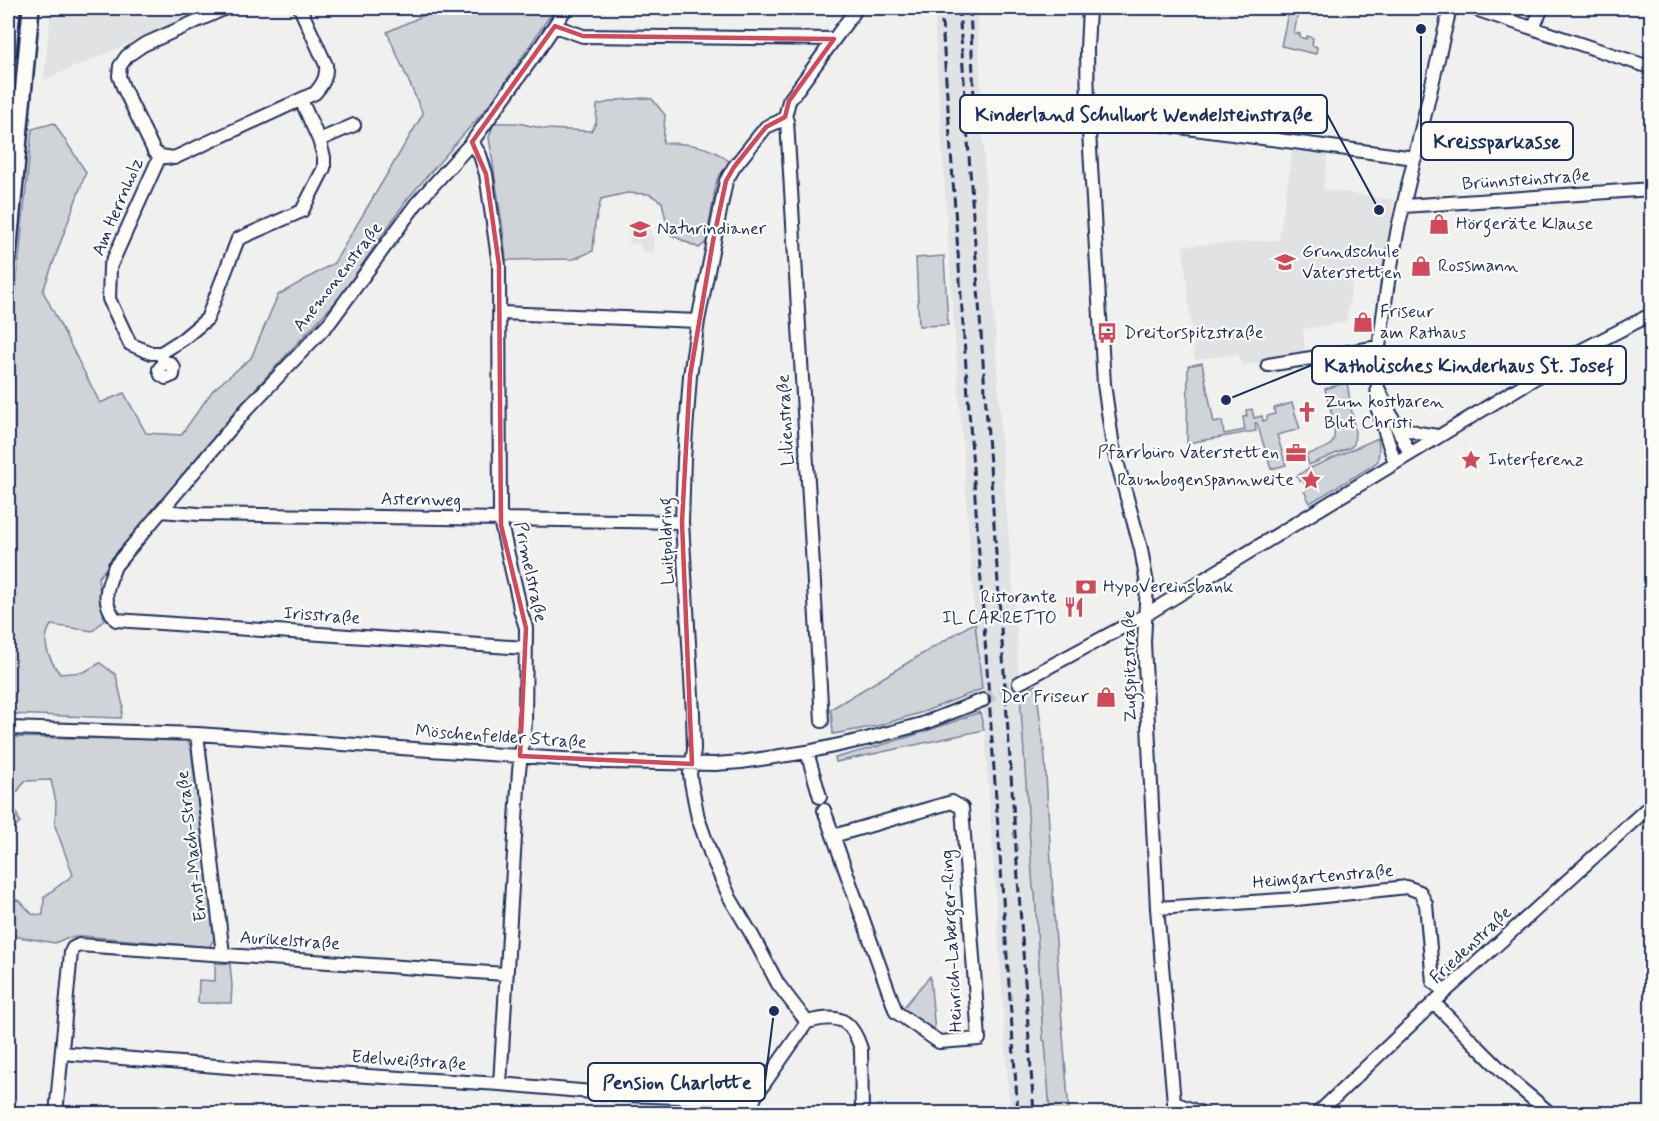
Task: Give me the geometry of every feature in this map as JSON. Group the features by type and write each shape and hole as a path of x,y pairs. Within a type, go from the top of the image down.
{"main road":[{"path":"8,51 12,8"},
{"path":"8,256 31,8"}],"street":[{"path":"226,8 143,45 127,56 120,66 119,76 123,87 154,151 160,156 174,158 315,93 327,74 326,65 300,8"},
{"name":"Anemonenstraße","path":"116,620 108,609 106,596 108,583 115,566 247,409 330,322 416,204 472,142 566,8"},
{"path":"785,117 789,101 857,8"},
{"name":"Zugspitzstraße","path":"1089,8 1088,115 1104,390 1113,447 1142,549 1147,584 1144,642 1157,908 1175,1108"},
{"path":"1395,463 1377,407 1379,347 1388,282 1450,8"},
{"path":"1472,8 1652,68"},
{"path":"1533,28 1542,8"},
{"path":"555,26 583,36 834,39"},
{"name":"Am Herrnholz","path":"160,156 110,267 109,299 130,344 162,358 207,319 238,240 302,211 324,168 324,157 301,100"},
{"path":"1088,115 1415,158"},
{"name":"Luitpoldring","path":"785,117 766,128 734,167 726,181 698,321 690,376 682,522 693,713 694,750 690,774 694,805 711,855 726,889 777,984 807,1022"},
{"name":"Lilienstraße","path":"785,117 822,721"},
{"path":"319,140 354,125"},
{"name":"Primelstraße","path":"472,142 480,155 486,174 499,265 500,520 519,610 526,628 525,724 520,756 500,1084"},
{"name":"Brünnsteinstraße","path":"1404,206 1652,189"},
{"path":"500,313 698,321"},
{"path":"1019,683 1147,614 1576,352 1652,314"},
{"path":"1268,365 1379,347"},
{"path":"1378,386 1410,454"},
{"path":"1397,426 1437,436"},
{"name":"Asternweg","path":"161,511 198,514 682,522"},
{"name":"Irisstraße","path":"116,620 525,648"},
{"name":"Möschenfelder Straße","path":"8,728 197,734 606,762 724,764 807,752 922,724 982,700"},
{"name":"Ernst-Mach-Straße","path":"197,734 223,954"},
{"path":"807,752 820,797"},
{"name":"Heinrich-Laberger-Ring","path":"824,810 833,836 896,1012 939,1042 980,1038 962,808 952,802 833,836"},
{"name":"Friedenstraße","path":"1317,1113 1446,991 1652,804"},
{"name":"Heimgartenstraße","path":"1157,908 1297,899 1407,887 1419,892 1426,903 1433,982 1446,991"},
{"name":"Aurikelstraße","path":"62,1053 71,952 73,948 84,945 505,974"},
{"path":"1434,1003 1515,1084 1551,1113"},
{"path":"743,1113 807,1022 825,1017 840,1019 851,1028 858,1039 861,1049 862,1113"},
{"path":"56,1113 62,1053"},
{"name":"Edelweißstraße","path":"62,1053 252,1069 500,1084 626,1095 754,1100"},
{"path":"1175,1108 1204,1113"}],"highlighted area":[{"path":"555,26 583,36 834,39 789,101 785,117 766,127 734,167 726,181 713,241 690,376 682,522 692,764 520,756 526,628 501,525 499,265 486,174 472,142"}],"shaded area":[{"path":"15,8 25,8 8,191 8,85"},
{"path":"51,8 208,8 44,80"},
{"path":"440,8 555,8 492,102 408,198 340,297 243,402 98,578 104,620 93,631 51,625 46,638 47,650 60,674 84,672 100,663 116,675 123,706 121,718 8,714 8,368 32,129 54,123 86,172 43,291 100,403 124,393 146,433 181,435 213,390 251,358 278,295 334,263 423,114 387,32"},
{"path":"935,8 977,8 990,279 992,281 1000,426 1018,646 1043,1040 1045,1040 1050,1113 1010,1113 982,689 975,622 947,224"},
{"path":"1289,8 1299,8 1294,33 1306,39 1307,36 1313,38 1312,45 1317,47 1316,54 1281,46"},
{"path":"652,99 665,115 663,143 706,148 730,162 717,179 706,242 699,248 669,234 662,202 649,194 627,193 601,199 595,224 593,251 574,259 506,260 489,137 494,123 518,123 546,129 591,131 596,123 597,105 618,100"},
{"name":"Grundschule Vaterstetten","path":"1293,147 1328,152 1323,189 1394,200 1381,282 1353,278 1346,322 1303,329 1305,355 1242,366 1238,354 1195,360 1183,246 1279,240"},
{"name":"Naturindianer","path":"630,220 651,221 650,237 654,237 654,252 641,251 641,244 629,243"},
{"path":"944,256 948,325 919,326 916,258"},
{"path":"1202,363 1214,423 1222,421 1224,434 1245,430 1243,417 1247,416 1246,410 1252,409 1254,418 1262,416 1263,421 1267,420 1267,416 1275,414 1274,408 1292,403 1300,429 1277,435 1286,465 1271,469 1257,423 1255,423 1256,431 1187,443 1188,366"},
{"path":"1347,382 1355,432 1354,444 1309,465 1306,455 1324,449 1333,442 1333,419 1325,389"},
{"path":"1378,438 1378,461 1310,503 1304,491 1307,489 1303,480 1300,481 1297,476"},
{"path":"975,622 982,689 923,712 877,726 833,734 831,709"},
{"path":"1036,685 1045,758 1069,1113 1050,1113 1045,1041 1043,1040 1020,694"},
{"path":"980,712 984,730 836,762 835,758 909,737"},
{"path":"8,737 187,740 191,748 215,938 209,947 83,936 66,938 55,943 8,935 8,898 20,901 32,914 43,915 44,897 73,875 55,826 56,802 51,780 25,781 12,799 20,823 8,834"},
{"path":"215,963 230,964 231,1003 198,1003 199,980 215,981"},
{"path":"930,976 935,1033 902,1009"}],"tunnel":[{"path":"983,700 1019,683"}],"railway":[{"path":"941,8 1018,1114"},
{"path":"959,8 1034,1114"},
{"path":"970,8 975,120"}],"place":[{"name":"Kreissparkasse","path":"1421,29"},
{"name":"Kinderland Schulhort Wendelsteinstraße","path":"1379,210"},
{"name":"Hörgeräte Klause","path":"1439,224"},
{"name":"Naturindianer","path":"640,229"},
{"name":"Grundschule Vaterstetten","path":"1285,262"},
{"name":"Rossmann","path":"1421,266"},
{"name":"Friseur am Rathaus","path":"1363,322"},
{"name":"Dreitorspitzstraße","path":"1107,333"},
{"name":"Katholisches Kinderhaus St. Josef","path":"1226,400"},
{"name":"Zum kostbaren Blut Christi","path":"1307,412"},
{"name":"Pfarrbüro Vaterstetten","path":"1296,453"},
{"name":"Interferenz","path":"1471,460"},
{"name":"Raumbogenspannweite","path":"1311,480"},
{"name":"HypoVereinsbank","path":"1086,587"},
{"name":"Ristorante IL CARRETTO","path":"1074,607"},
{"name":"Der Friseur","path":"1106,697"},
{"name":"Pension Charlotte","path":"774,1011"}]}
